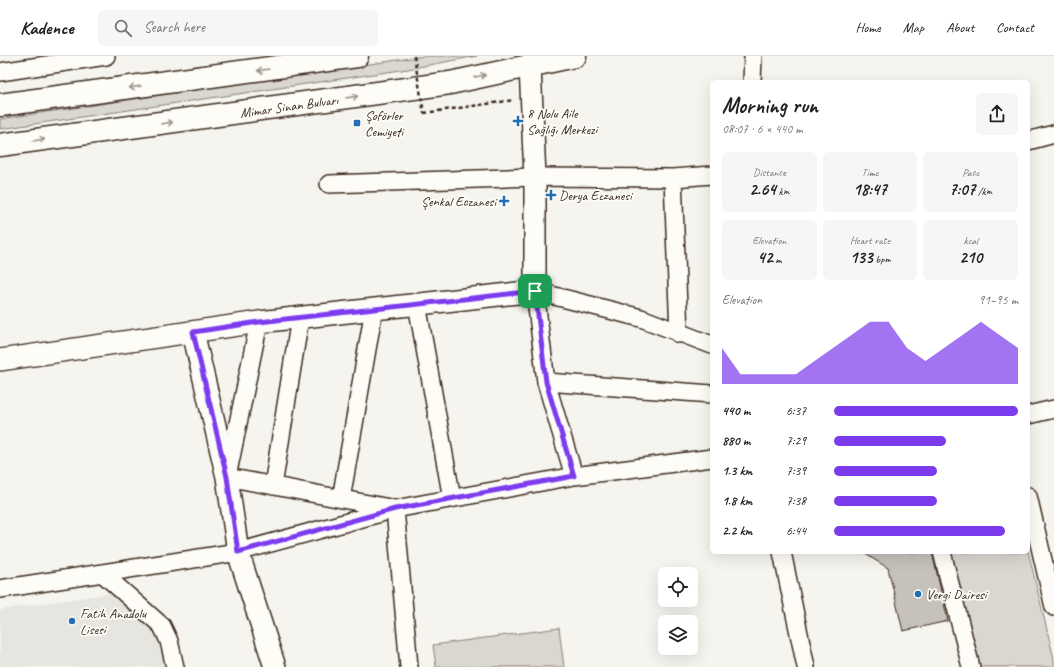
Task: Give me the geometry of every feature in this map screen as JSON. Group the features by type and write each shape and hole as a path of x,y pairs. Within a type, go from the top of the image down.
{"highway":[{"path":"0,105 357,56"},
{"name":"Mimar Sinan Bulvarı","path":"0,145 443,84 575,56"}],"street":[{"path":"0,72 106,56"},
{"path":"752,80 753,56"},
{"path":"530,66 536,177 535,291 546,382 574,476"},
{"path":"1030,140 1054,134"},
{"path":"329,184 536,177 673,178 710,175"},
{"path":"673,178 679,334"},
{"path":"0,360 259,322 535,291 640,318 710,345"},
{"path":"417,304 452,499"},
{"path":"341,499 374,309"},
{"path":"273,486 300,318"},
{"path":"227,477 259,322"},
{"path":"193,332 227,477 238,552 275,667"},
{"path":"546,382 710,394"},
{"path":"1030,415 1054,409"},
{"path":"0,589 238,552 395,509 574,476 710,458"},
{"path":"227,477 395,509"},
{"path":"1030,505 1054,608"},
{"path":"395,509 409,667"},
{"path":"782,554 806,667"},
{"path":"943,554 971,667"},
{"path":"102,573 162,626 169,641 175,667"}],"path":[{"path":"414,56 424,113 531,98"}],"shaded area":[{"path":"424,56 477,56 408,69 0,129 0,119"},
{"path":"952,554 1029,554 1054,659 1054,667 980,667"},
{"name":"Fatih Anadolu Lisesi","path":"113,593 157,631 169,667 0,667 0,610"},
{"path":"559,628 564,667 436,667 433,645"}],"building":[{"name":"Vergi Dairesi","path":"865,554 932,554 948,621 903,631 888,568"}],"place":[{"name":"8 Nolu Aile Sağlığı Merkezi","path":"518,121"},
{"name":"Şoförler Cemiyeti","path":"357,123"},
{"name":"Derya Eczanesi","path":"551,195"},
{"name":"Şenkal Eczanesi","path":"504,201"},
{"name":"Vergi Dairesi","path":"918,594"},
{"name":"Fatih Anadolu Lisesi","path":"72,621"}],"route":[{"path":"535,291 546,382 574,476 395,509 238,552 227,477 193,332 259,322 535,291"}]}
